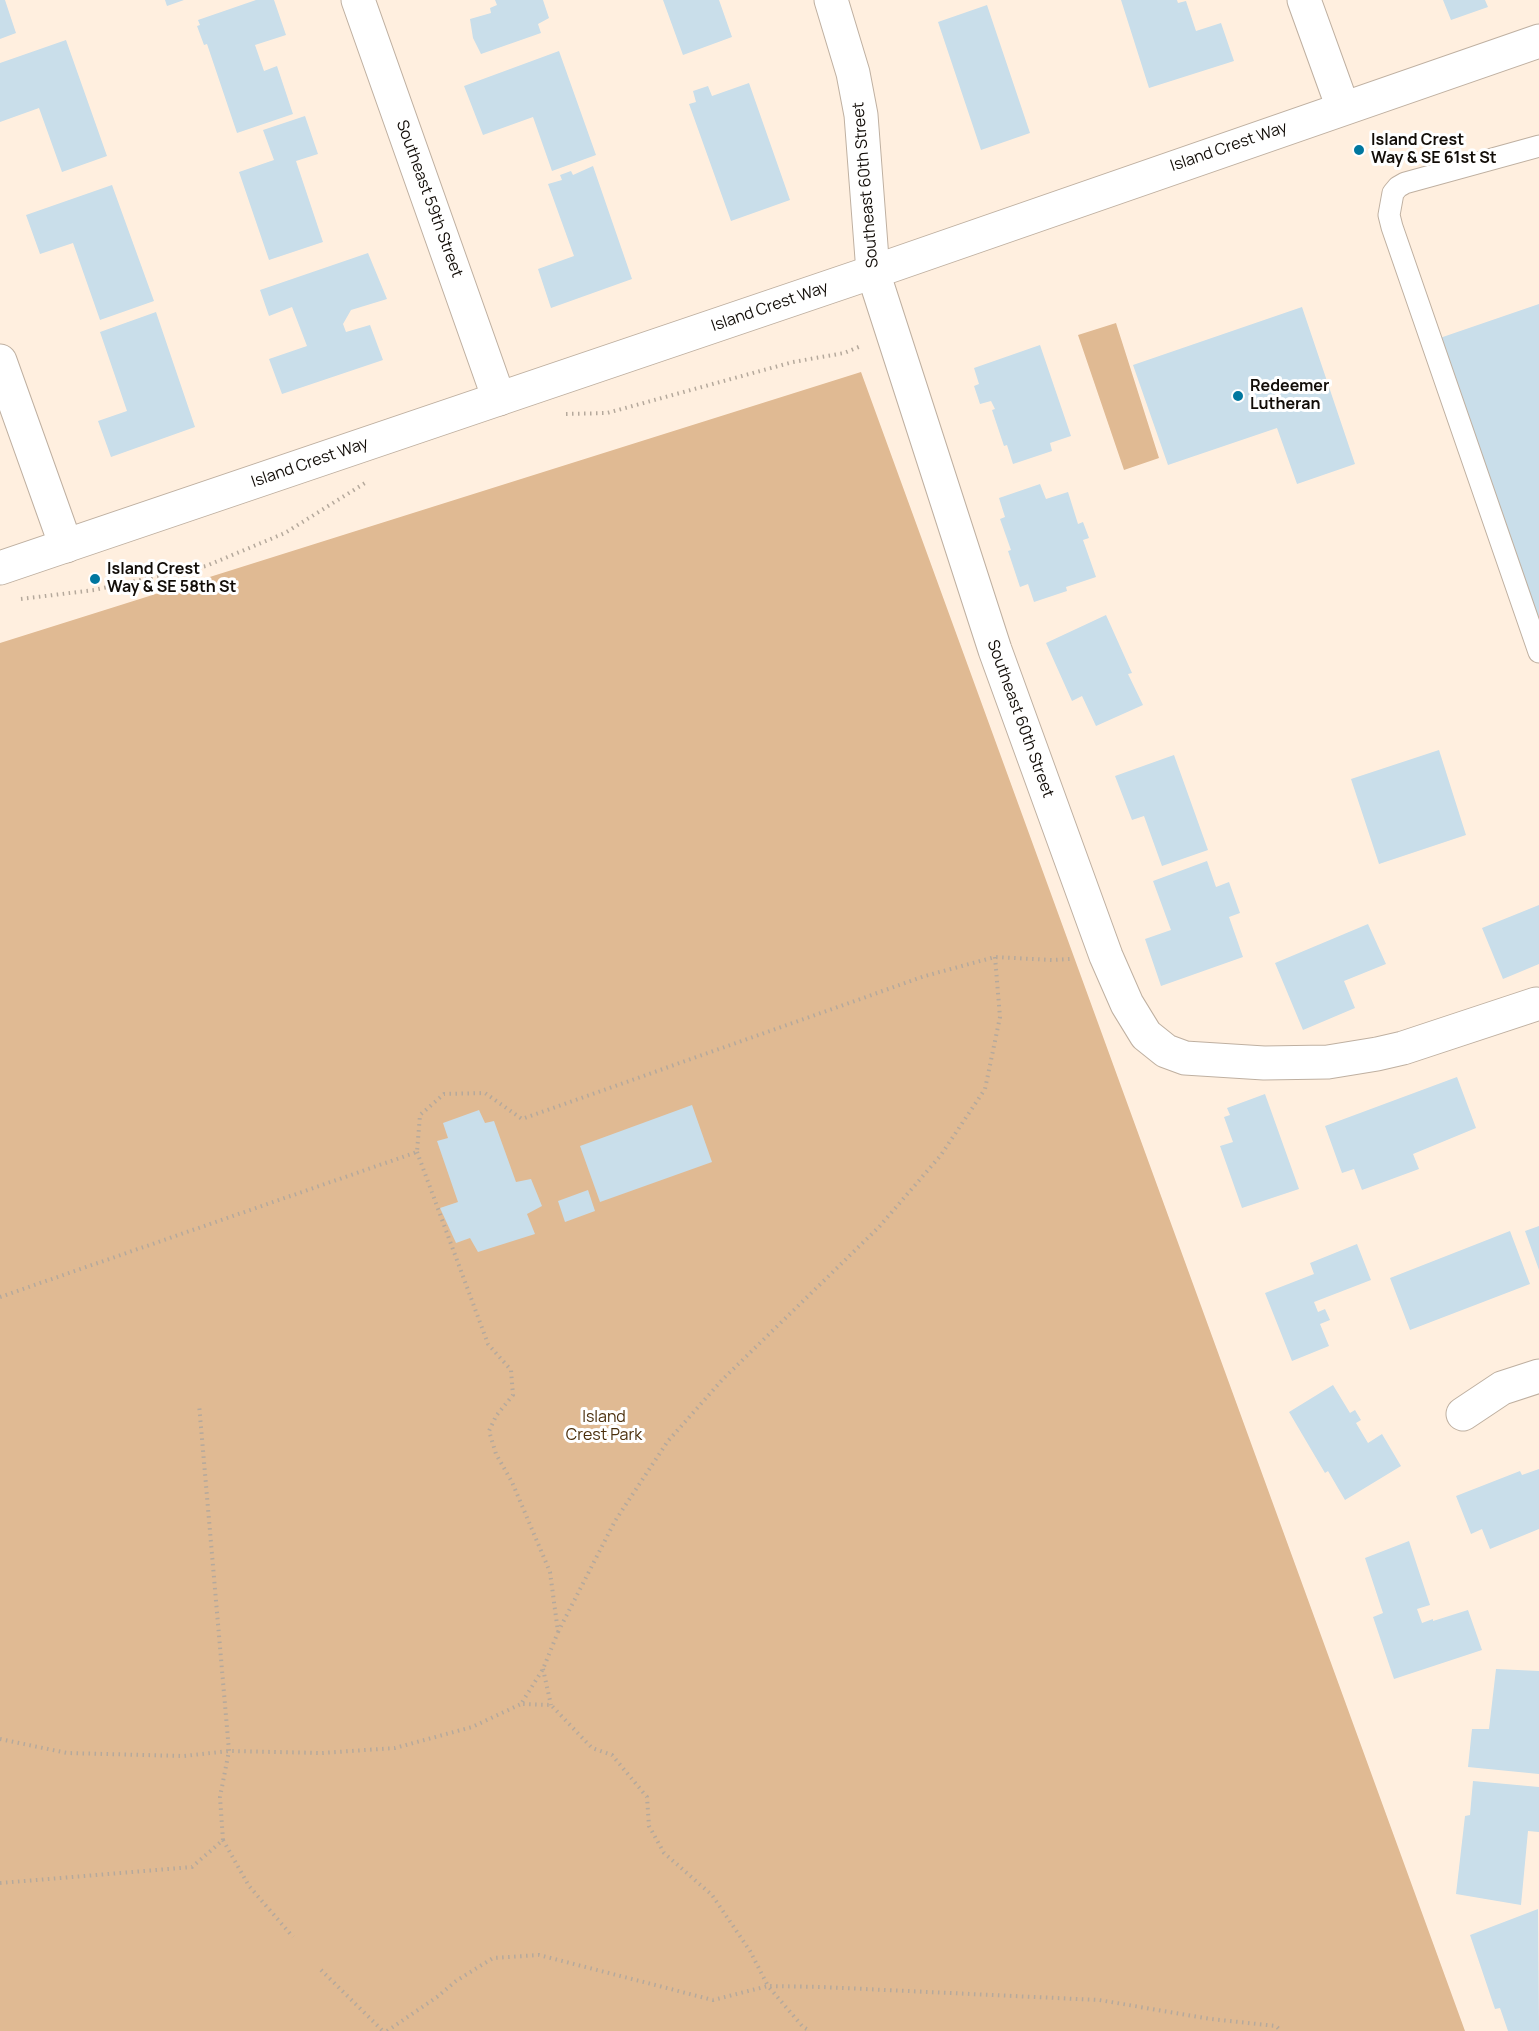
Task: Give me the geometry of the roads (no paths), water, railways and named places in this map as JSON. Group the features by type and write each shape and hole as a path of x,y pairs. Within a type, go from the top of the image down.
{"street":[{"name":"Southeast 59th Street","path":"358,0 499,399"},
{"name":"Southeast 60th Street","path":"831,0 854,73 861,115 873,272 995,650 1106,956 1127,1004 1146,1035 1166,1051 1185,1058 1264,1063 1328,1062 1351,1059 1423,1042 1536,1004"},
{"path":"1305,0 1343,108"},
{"name":"Island Crest Way","path":"0,568 873,272 1539,41"},
{"path":"0,361 66,546"},
{"path":"1463,1414 1502,1388 1539,1376"}],"lane":[{"path":"1539,146 1398,186 1389,215 1539,652"}],"place":[{"name":"Island Crest Way & SE 61st St","path":"1359,150"},
{"name":"Redeemer Lutheran","path":"1238,396"},
{"name":"Island Crest Way & SE 58th St","path":"95,579"}],"park label":[{"name":"Island Crest Park","path":"604,1427"}]}
